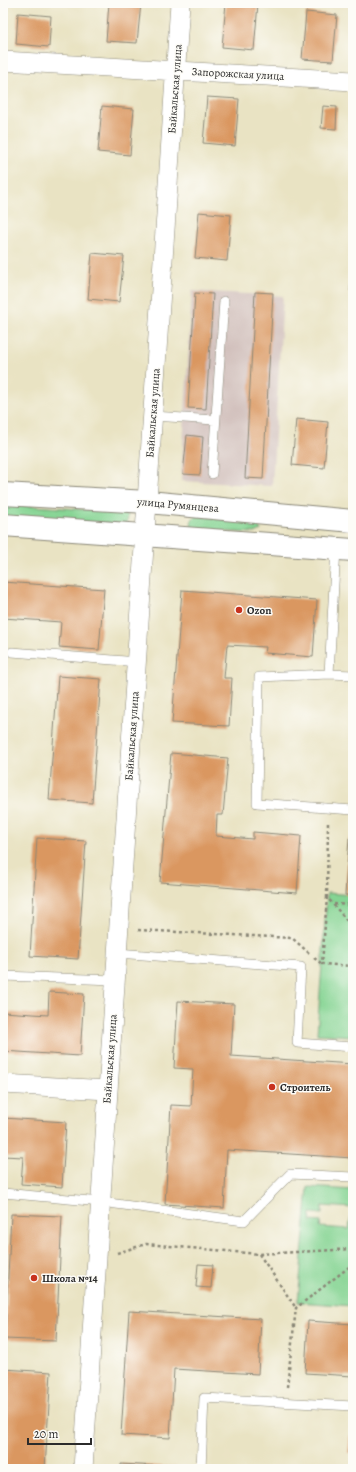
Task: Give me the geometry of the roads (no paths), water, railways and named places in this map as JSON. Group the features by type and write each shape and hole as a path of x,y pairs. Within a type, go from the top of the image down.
{"main road":[{"name":"улица Румянцева","path":"3,494 148,502 353,521"},
{"path":"3,525 344,549"}],"street":[{"name":"Байкальская улица","path":"83,1469 115,980 138,662 180,3"},
{"name":"Запорожская улица","path":"3,61 353,81"},
{"path":"3,1084 108,1090"}],"lane":[{"path":"212,474 224,301"},
{"path":"153,416 216,420"},
{"path":"329,674 344,549"},
{"path":"12,652 138,662"},
{"path":"353,675 329,674 259,677 257,803 353,810"},
{"path":"117,953 301,967 297,1043 353,1048"},
{"path":"3,976 115,980"},
{"path":"3,1193 101,1202 244,1221 290,1174 353,1177"},
{"path":"201,1469 204,1398 285,1401 353,1406"}],"place":[{"name":"Ozon","path":"239,610"},
{"name":"Строитель","path":"272,1087"},
{"name":"Школа №14","path":"34,1278"}]}
